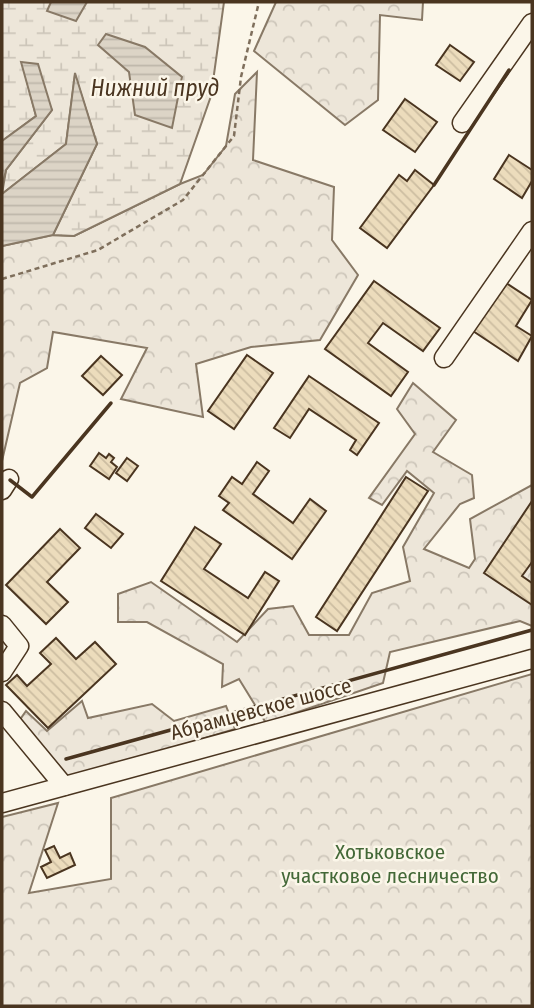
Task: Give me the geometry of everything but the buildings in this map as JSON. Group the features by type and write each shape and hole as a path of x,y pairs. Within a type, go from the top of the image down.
{"street":[{"path":"462,123 532,23"},
{"path":"444,358 532,231"},
{"path":"2,625 19,646 2,672"},
{"name":"Абрамцевское шоссе","path":"2,803 532,659"},
{"path":"2,711 64,786"}],"path":[{"path":"2,279 98,250 183,200 234,136 241,77 259,2"}],"green space":[{"path":"2,2 224,2 211,96 180,184 74,236 53,235 97,144 75,75 66,144 2,194 6,170 52,110 22,62 36,116 2,141"},
{"path":"276,2 423,2 422,20 380,15 378,100 345,125 254,51"},
{"path":"257,72 253,160 334,187 332,240 358,275 320,340 251,347 196,364 203,417 121,399 147,348 53,332 47,368 20,383 2,461 2,246 53,235 74,236 203,175 226,146 235,94"},
{"path":"413,383 456,420 433,452 472,475 474,498 460,504 424,549 469,568 475,559 470,519 532,485 532,626 520,621 390,652 383,683 266,723 239,679 222,687 223,664 147,622 118,622 118,594 151,582 237,642 268,609 293,606 309,635 349,635 372,593 410,581 403,547 434,493 407,471 382,505 369,498 415,434 397,409"},
{"name":"Хотьковское участковое лесничество","path":"532,674 532,1006 2,1006 2,817 58,803 29,893 111,879 111,798"},
{"path":"82,701 88,718 152,704 174,721 226,706 235,729 70,779 19,721 26,711 47,731"}],"water":[{"name":"Нижний пруд","path":"51,2 87,2 76,21 47,11"},
{"name":"Нижний пруд","path":"106,34 145,47 182,77 172,128 135,115 129,72 98,45"},
{"name":"Нижний пруд","path":"21,62 38,64 52,110 6,170 2,187 2,141 36,116"},
{"name":"Нижний пруд","path":"75,73 97,144 53,235 2,246 2,194 66,144"}],"wall":[{"path":"434,185 509,70"},
{"path":"10,480 32,497 111,403"},
{"path":"66,759 532,630"}]}
